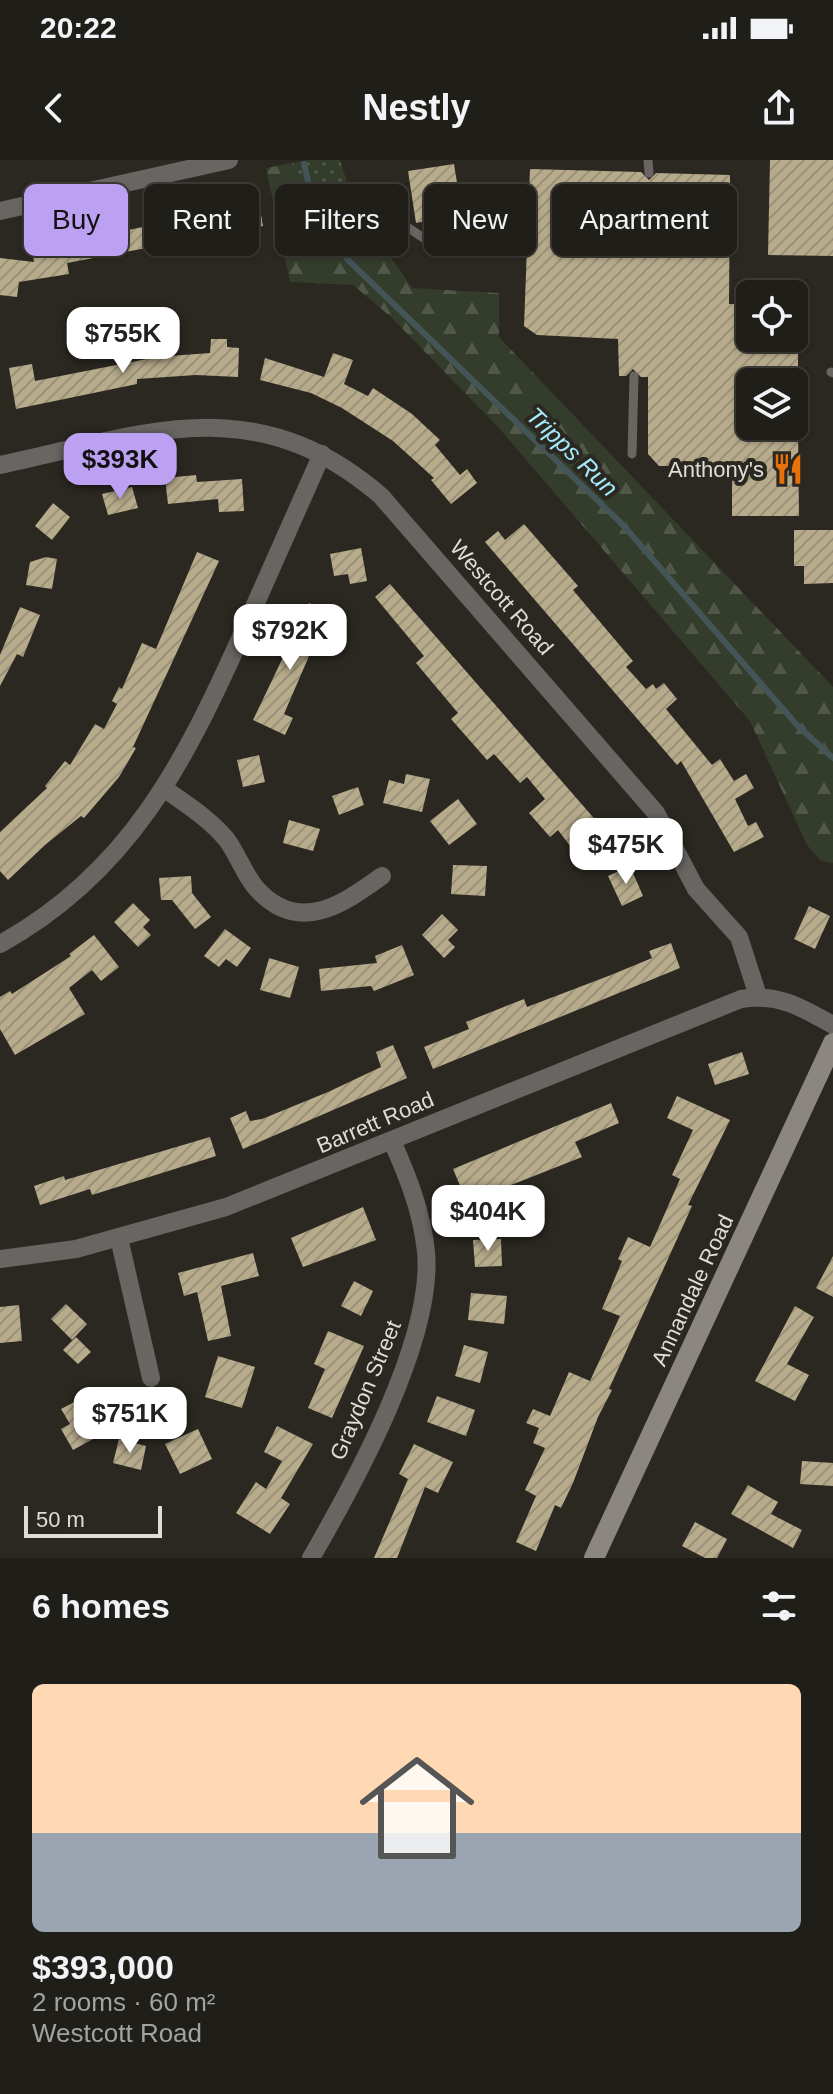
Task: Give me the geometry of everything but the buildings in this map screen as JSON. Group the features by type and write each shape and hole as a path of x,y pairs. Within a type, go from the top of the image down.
{"main road":[{"name":"Annandale Road","path":"594,1558 833,1043"}],"street":[{"path":"0,211 229,160"},
{"name":"Westcott Road","path":"0,465 195,426 262,432 322,454 381,496 656,813 696,889 739,937 758,996"},
{"path":"0,944 39,921 77,891 126,841 165,789 210,706 322,454"},
{"path":"165,789 210,821 228,842 256,887 284,907 320,912 337,907 382,876"},
{"path":"758,996 789,1000 833,1025"},
{"name":"Barrett Road","path":"0,1259 76,1249 268,1192 741,999 758,996"},
{"name":"Graydon Street","path":"311,1558 379,1424 412,1350 421,1318 426,1253 421,1218 392,1141"},
{"path":"119,1238 151,1378"}],"lane":[{"path":"648,160 649,173"},
{"path":"632,454 634,376"}],"green space":[{"path":"340,160 348,184 297,184 292,163"},
{"path":"292,163 299,184 275,184 275,211 266,168"},
{"path":"285,256 390,256 412,288 499,293 499,337 833,687 833,863 821,861 807,845 750,721 498,427 391,317 353,285 290,282"}],"waterway":[{"name":"Tripps Run","path":"304,164 310,190 348,260 623,525 797,725 833,758"}],"place":[{"name":"Anthony's","path":"788,469"}]}
